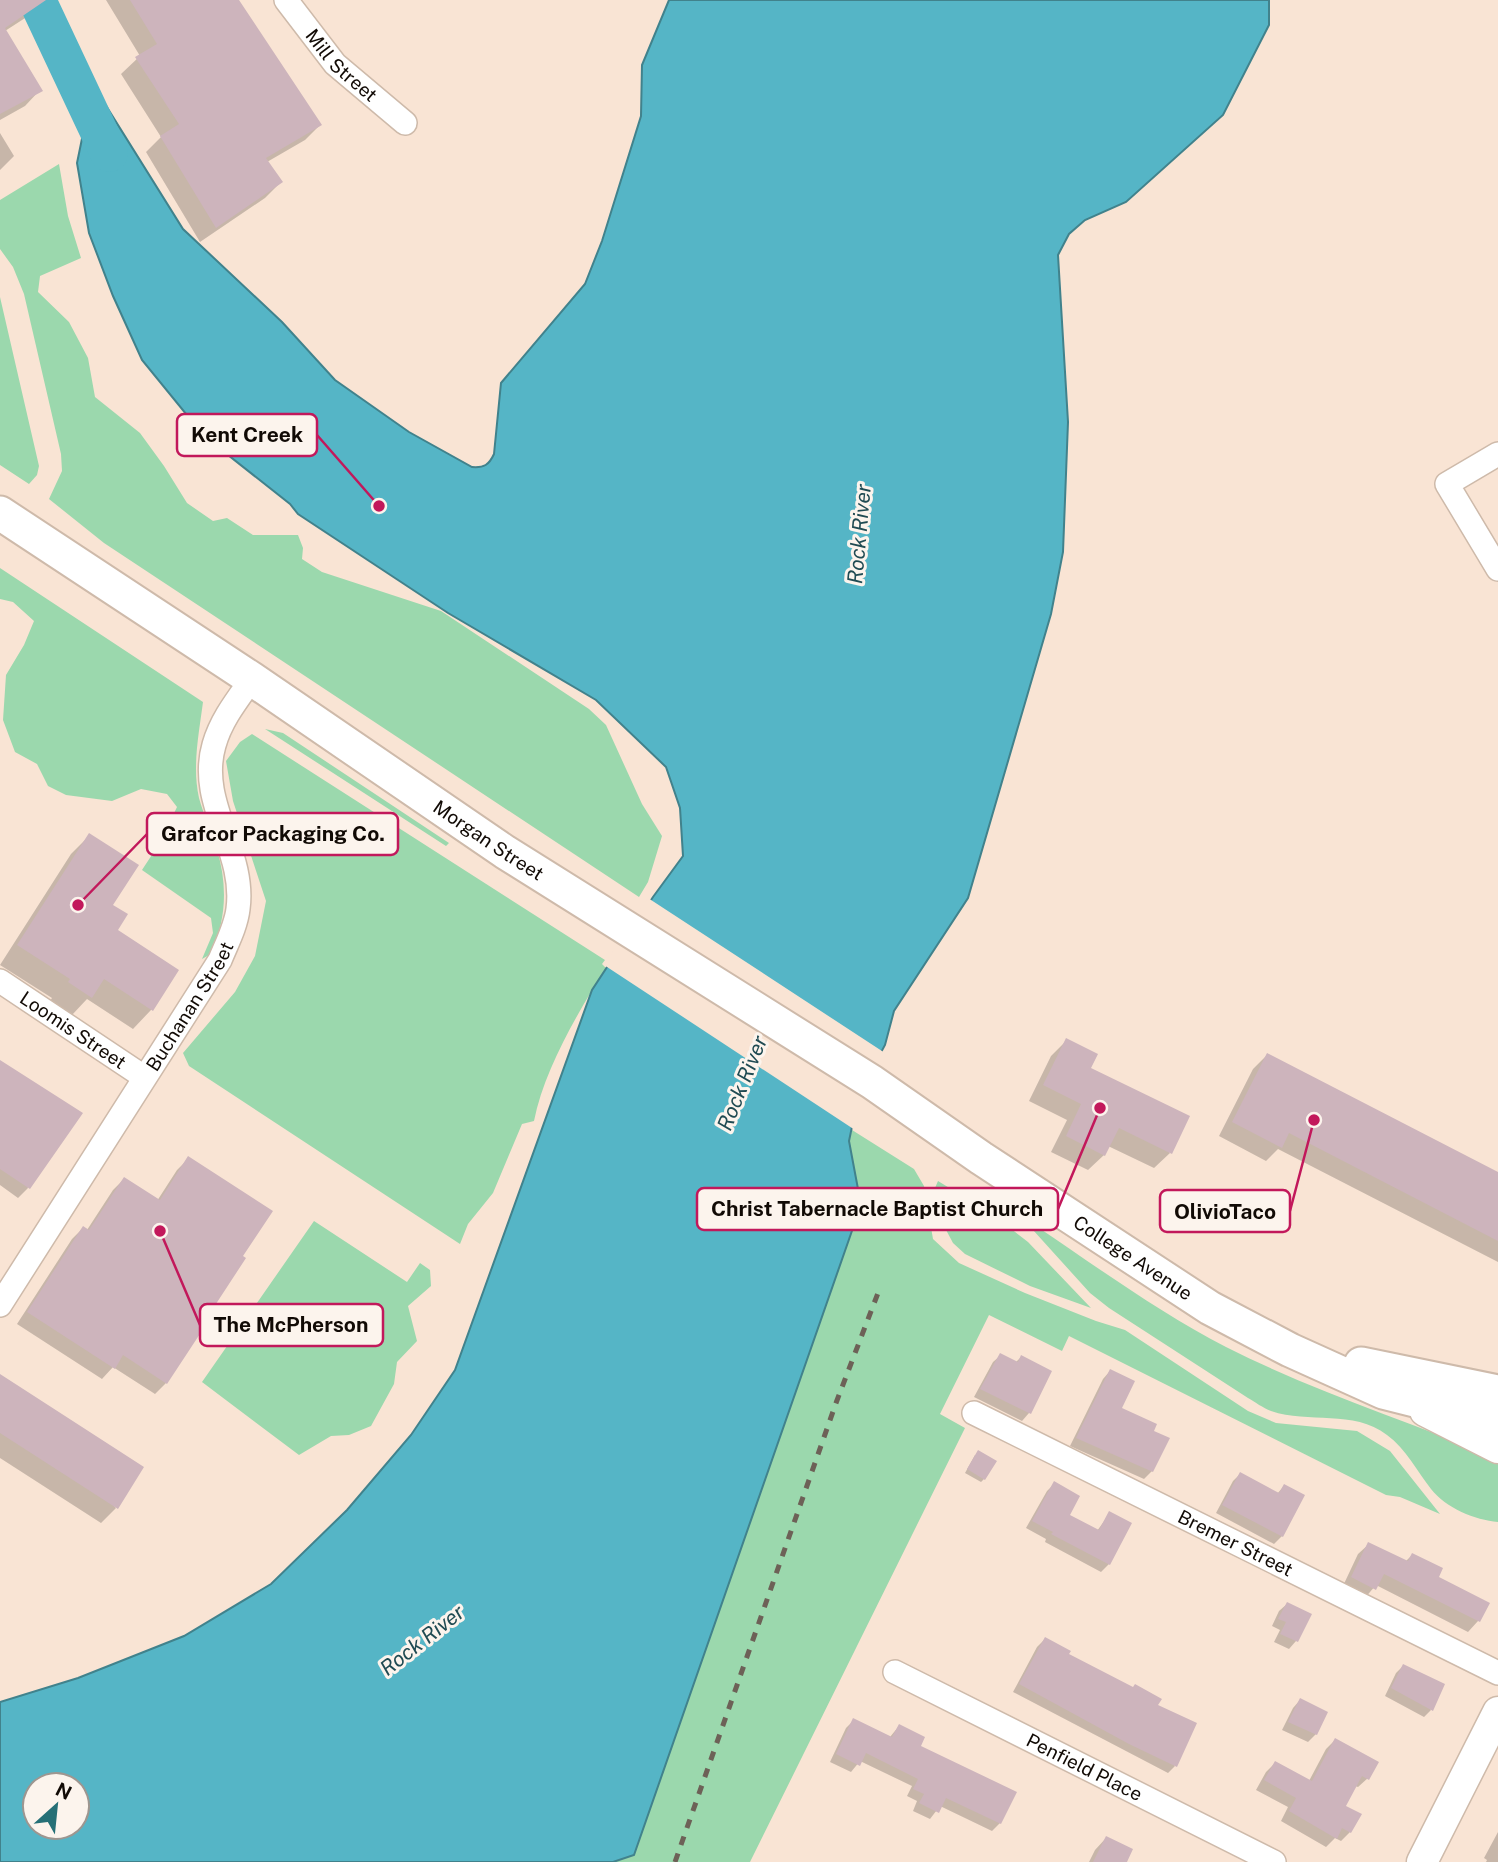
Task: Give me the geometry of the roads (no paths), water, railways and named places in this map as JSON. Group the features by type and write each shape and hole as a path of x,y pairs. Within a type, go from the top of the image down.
{"main road":[{"name":"Morgan Street","path":"0,513 505,852 872,1082 981,1158"},
{"name":"College Avenue","path":"981,1158 1210,1308 1290,1350 1383,1392 1498,1421"},
{"name":"College Avenue","path":"1290,1350 1498,1392"}],"street":[{"name":"Mill Street","path":"286,0 335,64 405,123"},
{"path":"1498,454 1447,484 1498,569"},
{"name":"Buchanan Street","path":"0,1305 220,960 238,909 234,863 210,789 210,771 214,745 228,712 251,679"},
{"name":"Loomis Street","path":"0,981 144,1077"},
{"path":"1383,1392 1498,1448"},
{"name":"Bremer Street","path":"974,1413 1498,1673"},
{"name":"Penfield Place","path":"895,1672 1274,1862"},
{"path":"1422,1862 1498,1712"}],"water":[{"name":"Rock River","path":"669,0 1269,0 1269,25 1223,115 1126,202 1085,220 1069,234 1058,255 1068,422 1063,552 1051,614 968,898 894,1011 885,1045 859,1093 849,1141 861,1205 634,1855 613,1862 0,1862 0,1702 78,1678 184,1636 271,1584 347,1510 411,1435 455,1370 592,990 683,856 680,808 666,767 596,700 448,613 298,514 290,504 204,436 142,360 113,296 89,233 77,163 93,85 183,229 282,322 335,380 409,432 472,467 486,465 494,454 501,383 585,284 602,241 641,116 642,65"}],"waterway":[{"path":"37,0 109,153"}],"railway":[{"path":"675,1862 836,1403 878,1293"}],"place":[{"name":"Kent Creek","path":"379,506"},
{"name":"Grafcor Packaging Co.","path":"78,905"},
{"name":"Christ Tabernacle Baptist Church","path":"1100,1108"},
{"name":"OlivioTaco","path":"1314,1120"},
{"name":"The McPherson","path":"160,1231"}]}
